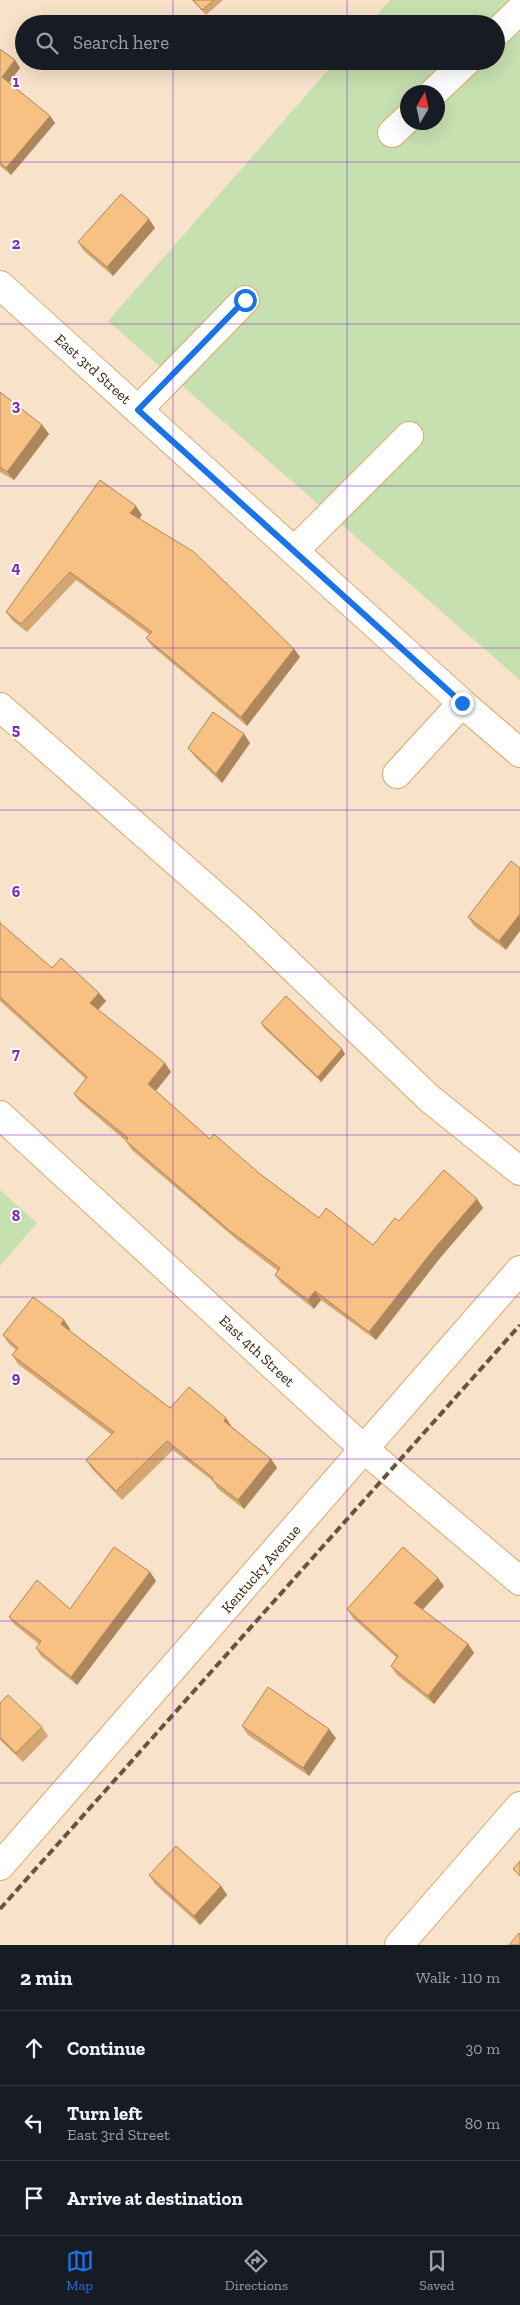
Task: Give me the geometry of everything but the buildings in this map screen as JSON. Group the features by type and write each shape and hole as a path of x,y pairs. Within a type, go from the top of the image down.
{"street":[{"path":"505,24 520,10"},
{"path":"441,85 457,70"},
{"name":"East 3rd Street","path":"0,285 462,703 520,753"},
{"path":"138,410 245,300"},
{"path":"294,551 410,436"},
{"path":"397,774 462,703"},
{"path":"0,707 246,923 430,1099 520,1171"},
{"name":"East 4th Street","path":"0,1115 365,1450 520,1581"},
{"name":"Kentucky Avenue","path":"0,1866 365,1450 520,1270"},
{"path":"399,1945 520,1806"}],"green space":[{"path":"390,0 520,0 520,680 108,321 328,70 505,70 505,15 377,15"},
{"path":"0,1190 37,1223 0,1266"}],"railway":[{"path":"0,1909 520,1325"}],"route":[{"path":"245,300 138,410 462,703"}]}
